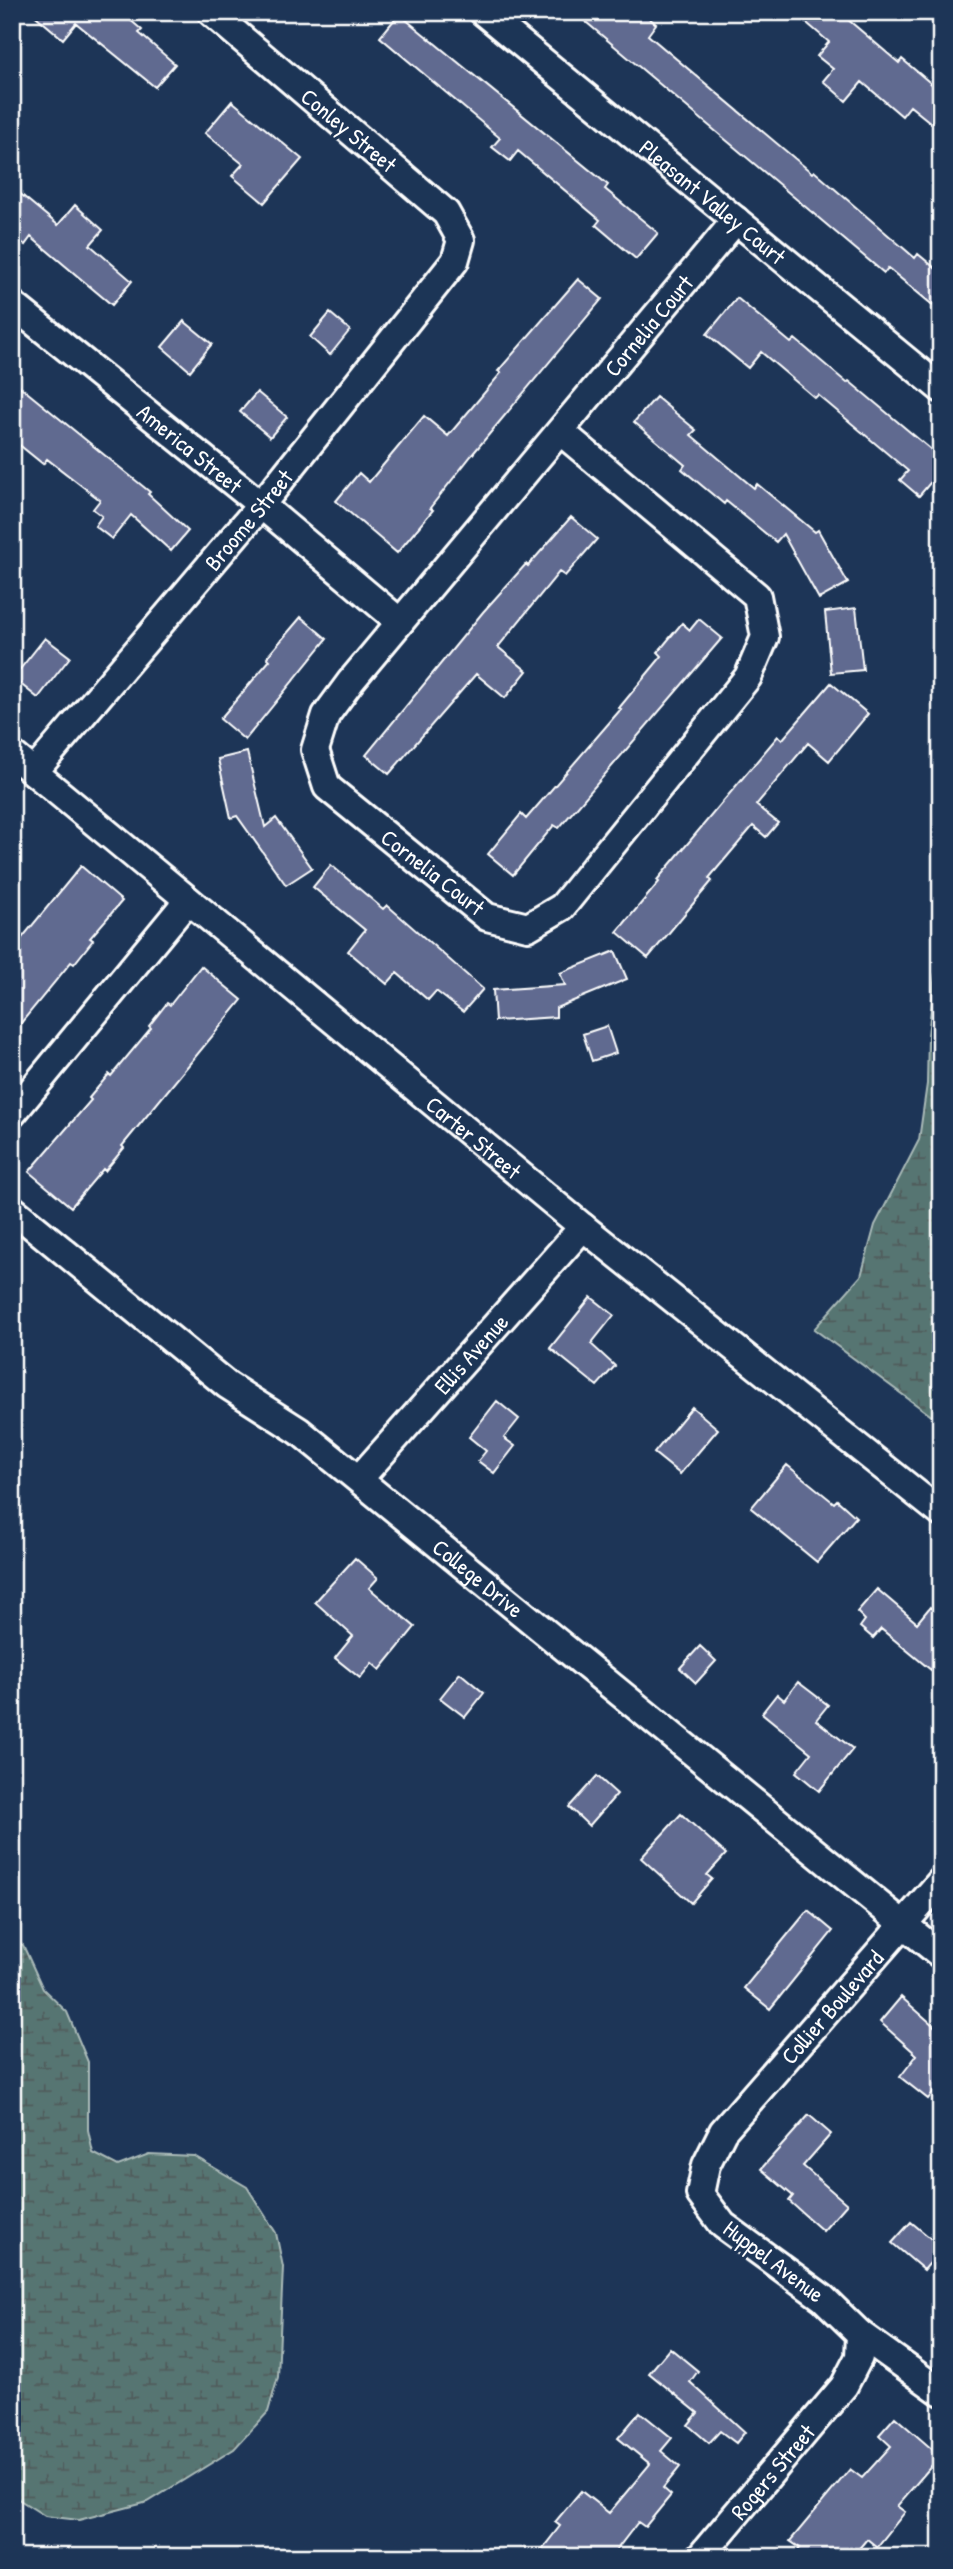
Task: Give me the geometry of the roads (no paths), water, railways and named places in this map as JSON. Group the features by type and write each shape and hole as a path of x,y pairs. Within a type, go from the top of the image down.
{"street":[{"name":"Conley Street","path":"211,12 446,213 461,240 455,261"},
{"name":"Pleasant Valley Court","path":"483,12 941,389"},
{"name":"Cornelia Court","path":"560,431 757,596 765,638 748,677 562,907 528,928 487,917 327,787 315,750 326,715 400,622 736,220"},
{"name":"Broome Street","path":"34,772 261,505 455,261"},
{"name":"America Street","path":"12,304 261,505 400,622"},
{"name":"Carter Street","path":"12,754 583,1227 941,1513"},
{"path":"12,1114 188,900"},
{"name":"College Drive","path":"12,1209 227,1385 299,1431 359,1479 941,1955"},
{"name":"Ellis Avenue","path":"359,1479 583,1227"},
{"name":"Collier Boulevard","path":"723,2132 941,1881"},
{"name":"Huppel Avenue","path":"723,2132 706,2165 700,2194 723,2225 823,2298 860,2334"},
{"path":"860,2334 941,2392"},
{"name":"Rogers Street","path":"700,2557 844,2386 859,2357 860,2334"}]}
